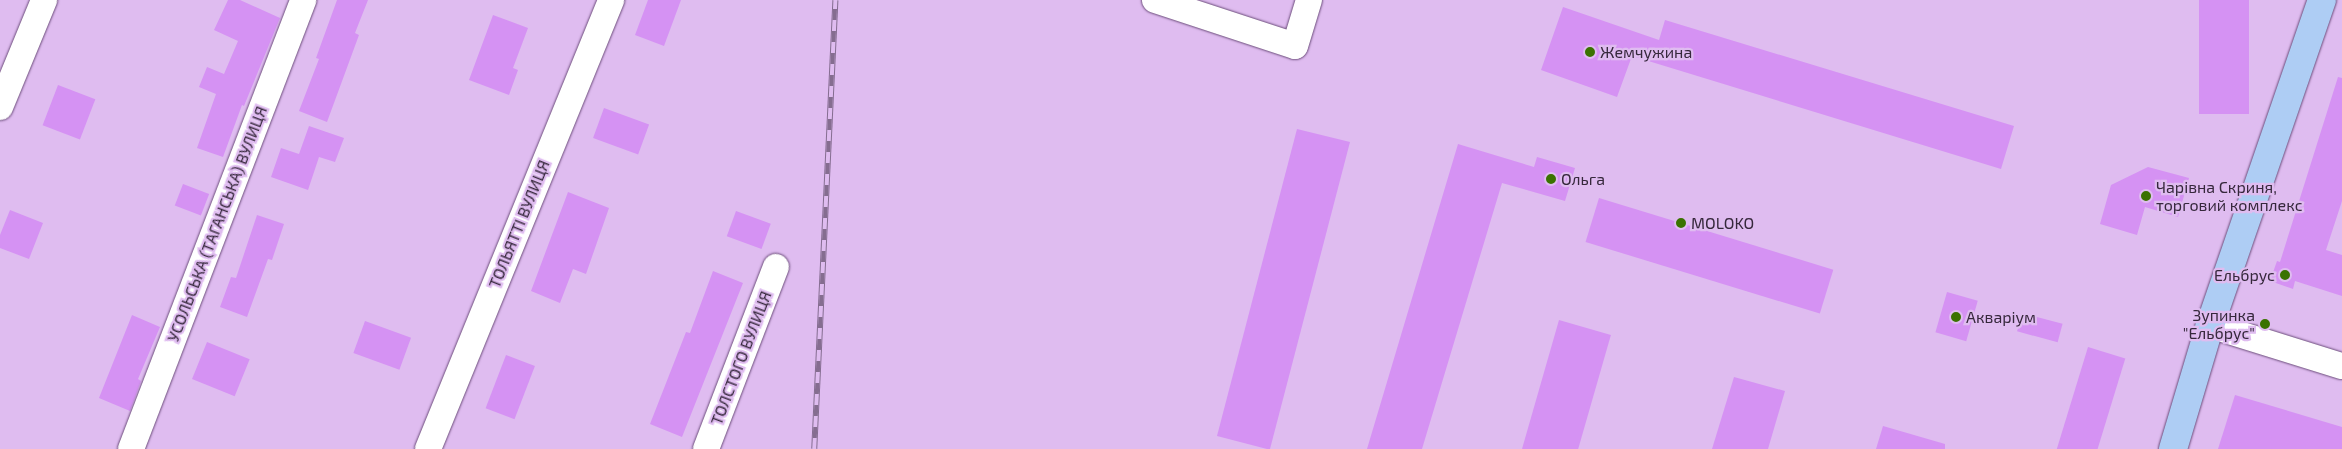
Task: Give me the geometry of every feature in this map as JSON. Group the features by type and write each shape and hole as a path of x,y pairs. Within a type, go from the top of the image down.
{"main road":[{"path":"2173,449 2210,325 2322,0"}],"street":[{"path":"0,106 44,0"},
{"name":"УСОЛЬСЬКА (ТАГАНСЬКА) ВУЛИЦЯ","path":"131,449 303,0"},
{"name":"ТОЛЬЯТТІ ВУЛИЦЯ","path":"428,449 611,0"},
{"path":"1155,0 1295,46 1309,0"},
{"name":"ТОЛСТОГО ВУЛИЦЯ","path":"706,449 776,267"},
{"path":"2210,325 2342,366"}],"building":[{"path":"228,0 240,0 280,18 244,106 242,105 223,157 197,148 216,94 199,87 207,67 224,74 238,41 214,30"},
{"path":"337,0 368,0 355,33 359,35 327,122 299,111 319,59 316,58"},
{"path":"648,0 681,0 664,46 635,35"},
{"path":"2199,0 2249,0 2249,114 2199,114"},
{"path":"1563,7 1659,40 1665,20 2014,126 2001,169 1632,56 1617,97 1541,70"},
{"path":"493,15 528,28 513,68 518,70 509,95 469,80"},
{"path":"2338,77 2342,78 2342,201 2326,250 2342,255 2342,296 2295,281 2293,289 2270,281 2277,261 2280,262"},
{"path":"58,85 95,99 80,139 43,125"},
{"path":"604,108 649,124 638,154 593,138"},
{"path":"309,126 344,138 335,162 319,157 308,190 271,177 281,148 299,154"},
{"path":"1297,129 1350,142 1270,449 1267,449 1217,436"},
{"path":"1458,144 1534,167 1537,157 1575,168 1565,201 1502,183 1422,449 1367,449"},
{"name":"Чарівна Скриня, торговий комплекс","path":"2148,167 2189,178 2178,217 2145,207 2137,235 2100,224 2111,185"},
{"path":"183,184 209,194 201,216 175,205"},
{"path":"568,192 609,208 586,274 573,269 560,303 531,291"},
{"path":"1599,198 1833,270 1820,314 1586,242"},
{"path":"10,210 43,223 29,259 0,248 0,235"},
{"path":"736,211 771,224 762,249 727,236"},
{"path":"257,215 284,224 272,260 268,259 247,317 220,307 231,277 236,278"},
{"path":"713,271 743,283 682,437 650,424 686,332 690,333"},
{"name":"Акваріум","path":"1947,292 1978,301 1966,341 1935,332"},
{"path":"2022,313 2063,324 2058,342 2017,331"},
{"path":"132,315 160,327 138,379 141,381 130,411 99,398"},
{"path":"1559,320 1611,335 1578,449 1522,449"},
{"path":"365,321 411,338 399,370 353,353"},
{"path":"207,342 250,359 235,396 192,379"},
{"path":"2088,347 2125,358 2098,449 2057,449"},
{"path":"506,355 535,366 515,419 486,408"},
{"path":"1734,377 1785,391 1768,449 1712,449"},
{"path":"2235,395 2342,427 2342,449 2218,449"},
{"path":"1883,426 1945,444 1945,449 1876,449"}],"railway":[{"path":"814,449 835,0"}],"place":[{"name":"Жемчужина","path":"1590,52"},
{"name":"Ольга","path":"1551,179"},
{"name":"Чарівна Скриня, торговий комплекс","path":"2146,196"},
{"name":"MOLOKO","path":"1681,223"},
{"name":"Ельбрус","path":"2285,275"},
{"name":"Акваріум","path":"1956,317"},
{"name":"Зупинка \"Ельбрус\"","path":"2265,324"}]}
